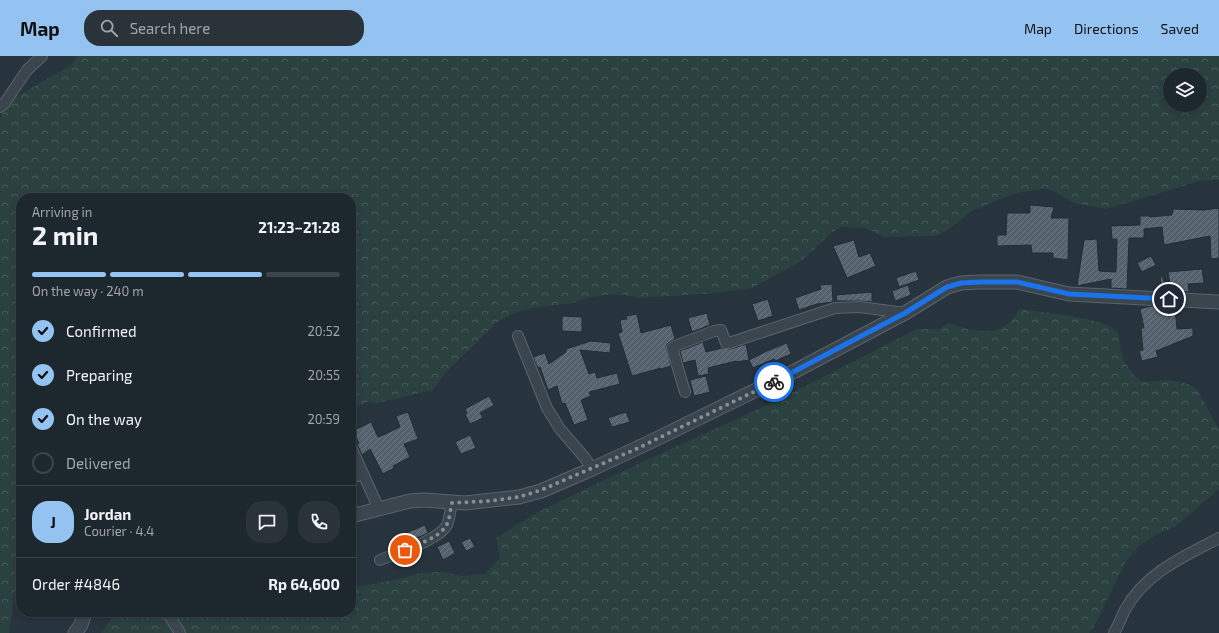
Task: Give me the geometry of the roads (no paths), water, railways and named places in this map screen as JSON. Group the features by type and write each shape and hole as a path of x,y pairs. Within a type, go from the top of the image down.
{"street":[{"path":"0,107 4,104 27,70 42,56"},
{"path":"356,515 410,501 424,500 470,503 519,497 541,490 592,469 795,371 905,313 947,287 961,283 1017,282 1069,294 1219,302"},
{"path":"685,392 672,348 714,331 721,330 724,342 729,343 835,308 860,307 905,313"},
{"path":"518,336 546,408 560,429 585,458 592,469"},
{"path":"356,458 379,509"},
{"path":"356,476 363,474"},
{"path":"380,560 433,537 444,528 447,523 452,503"},
{"path":"1114,633 1124,611 1146,582 1165,567 1219,538"},
{"path":"75,633 81,625 83,617"},
{"path":"170,617 180,633"}]}
